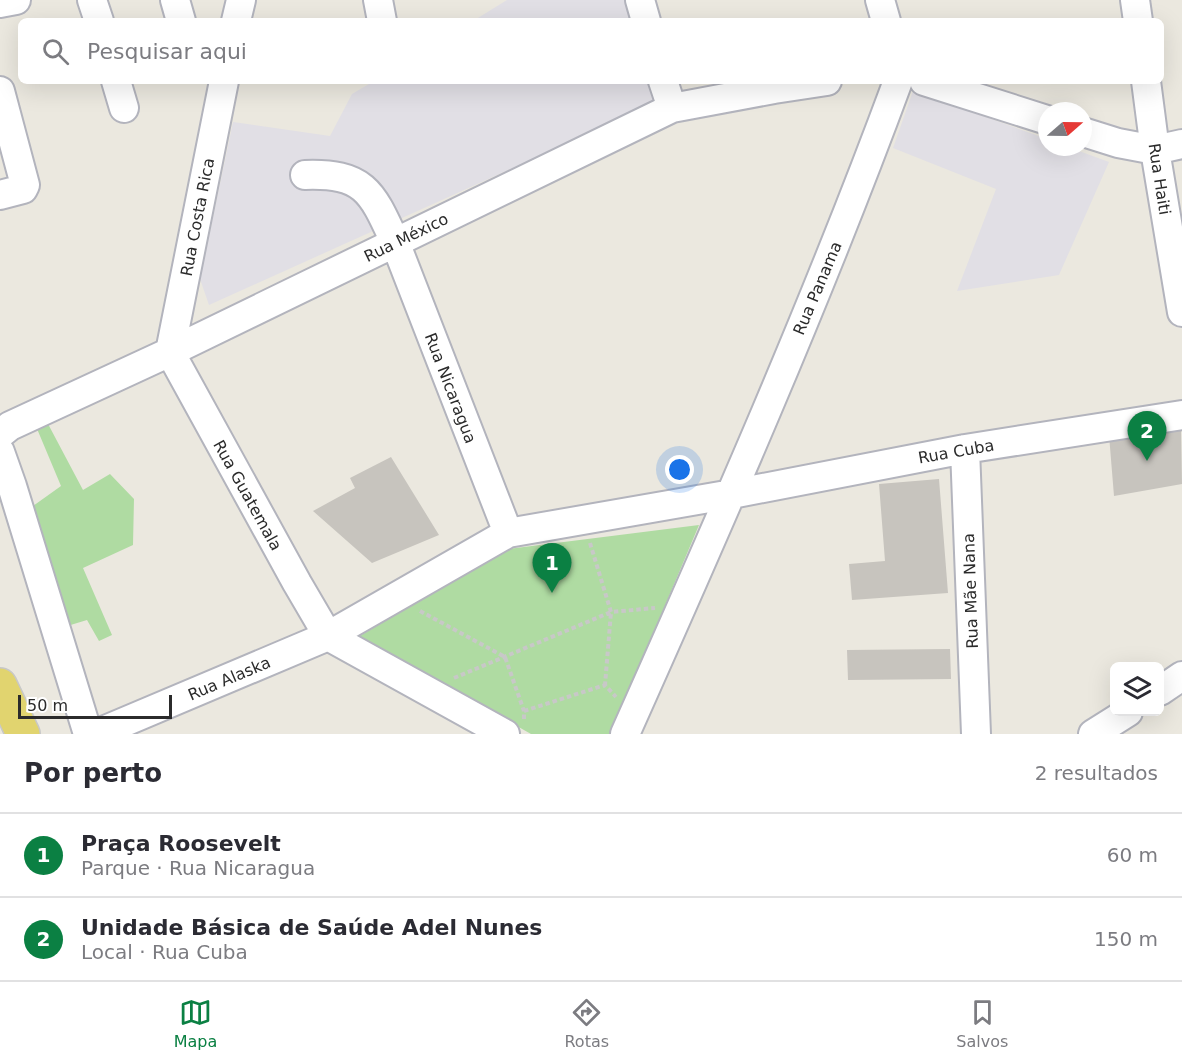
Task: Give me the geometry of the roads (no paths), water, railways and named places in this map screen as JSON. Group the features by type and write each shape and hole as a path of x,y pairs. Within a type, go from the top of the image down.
{"main road":[{"path":"0,685 23,734"}],"street":[{"path":"0,2 16,0"},
{"path":"92,0 98,18"},
{"path":"175,0 180,18"},
{"path":"237,18 241,0"},
{"path":"378,0 381,18"},
{"path":"640,0 645,18"},
{"path":"880,0 885,18"},
{"path":"1135,0 1138,18"},
{"path":"117,84 124,108"},
{"name":"Rua Costa Rica","path":"170,352 223,84"},
{"path":"664,84 672,108"},
{"name":"Rua México","path":"0,434 10,426 170,352 672,108 807,84"},
{"name":"Rua Panama","path":"629,724 732,494 844,223 897,84"},
{"path":"933,84 1038,117"},
{"name":"Rua Haiti","path":"1146,84 1182,312"},
{"path":"0,91 24,180 12,191"},
{"path":"1092,135 1118,143 1155,150 1182,144"},
{"name":"Rua Nicaragua","path":"305,175 331,174 359,184 375,202 395,243 508,532"},
{"name":"Rua Guatemala","path":"170,352 328,636"},
{"name":"Rua Cuba","path":"508,532 732,494 964,449 1182,415"},
{"name":"Rua Mãe Nana","path":"964,449 976,734"},
{"path":"0,452 88,734"},
{"name":"Rua Alaska","path":"96,734 328,636 508,532"},
{"path":"328,636 426,690 515,728"},
{"path":"1164,688 1182,676"},
{"path":"1093,734 1120,716"}],"place":[{"name":"Unidade Básica de Saúde Adel Nunes","path":"1147,461"},
{"name":"Praça Roosevelt","path":"552,593"}]}
